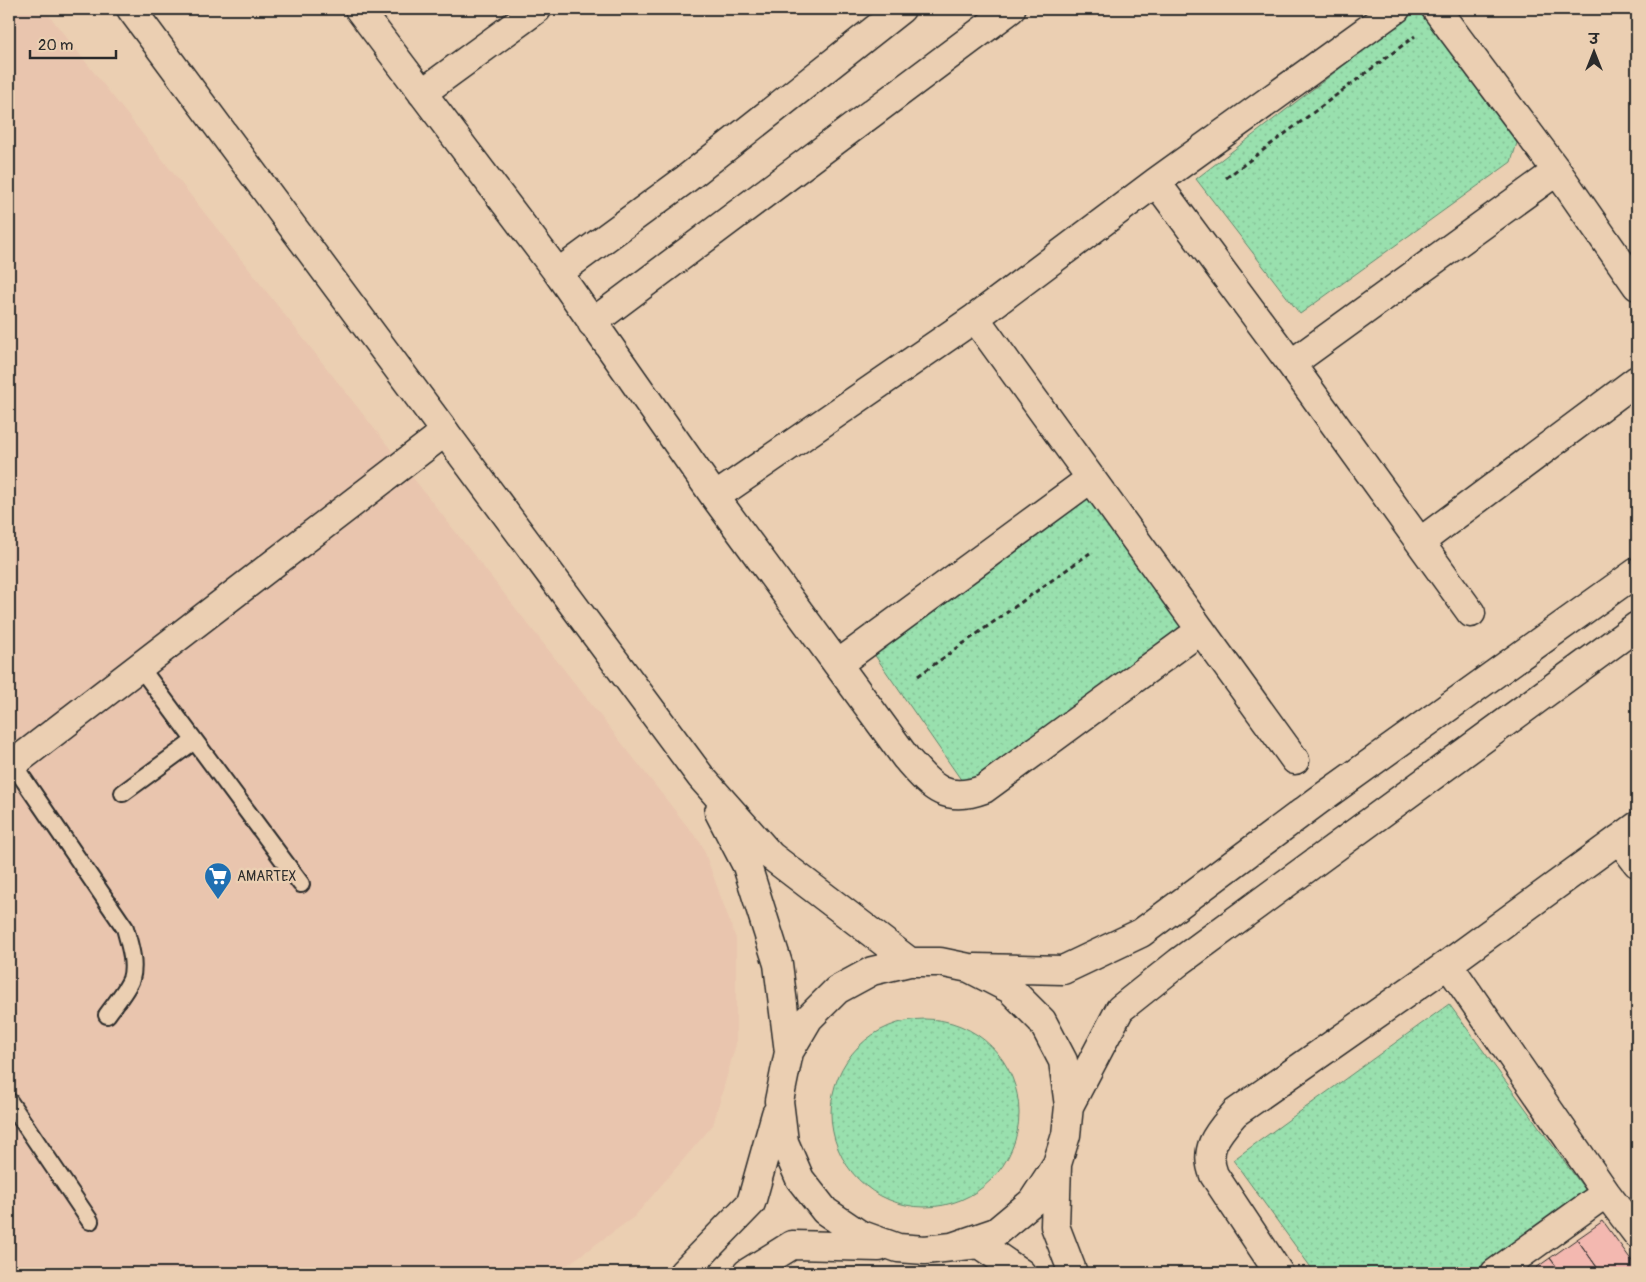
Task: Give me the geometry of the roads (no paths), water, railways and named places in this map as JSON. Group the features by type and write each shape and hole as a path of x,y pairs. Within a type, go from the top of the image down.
{"street":[{"path":"131,9 702,778 771,856 910,962"},
{"path":"359,9 558,272 715,497 906,758 937,790 953,794 973,793 984,789 1200,630"},
{"path":"422,93 538,9"},
{"path":"558,272 686,179 901,9"},
{"path":"592,323 1010,9"},
{"path":"715,497 975,318 1156,182 1396,9"},
{"path":"1436,9 1557,171 1637,286"},
{"path":"1291,364 1557,171"},
{"path":"1156,182 1291,364 1471,613"},
{"path":"975,318 1295,760"},
{"path":"1420,542 1637,380"},
{"path":"11,766 445,432"},
{"path":"838,664 1090,479"},
{"path":"789,1052 809,1018 837,990 872,971 910,962 940,962 969,968 1062,970 1141,933 1319,800 1637,572"},
{"path":"1070,1106 1120,1008 1179,962 1637,626"},
{"path":"682,1273 751,1204 779,1101 789,1052 778,964 747,866 702,778"},
{"path":"1279,1273 1214,1175 1210,1164 1210,1155 1219,1131 1235,1113 1448,964 1628,832 1637,863"},
{"path":"1448,964 1637,1234"},
{"path":"952,1247 996,1232 1032,1202 1057,1164 1066,1136 1070,1106 1062,1061 1042,1021 1010,988 969,968"},
{"path":"779,1101 784,1142 800,1179 825,1211 859,1234 898,1248"},
{"path":"1057,1164 1055,1226 1073,1273"},
{"path":"1495,1273 1606,1192"},
{"path":"747,1273 792,1245 925,1250 979,1244 1021,1273"}],"lane":[{"path":"140,667 300,884"},
{"path":"123,793 194,741"},
{"path":"11,766 125,928 130,944 130,980 107,1015"},
{"path":"9,1101 90,1221"}],"place":[{"name":"AMARTEX","path":"218,900"}]}
